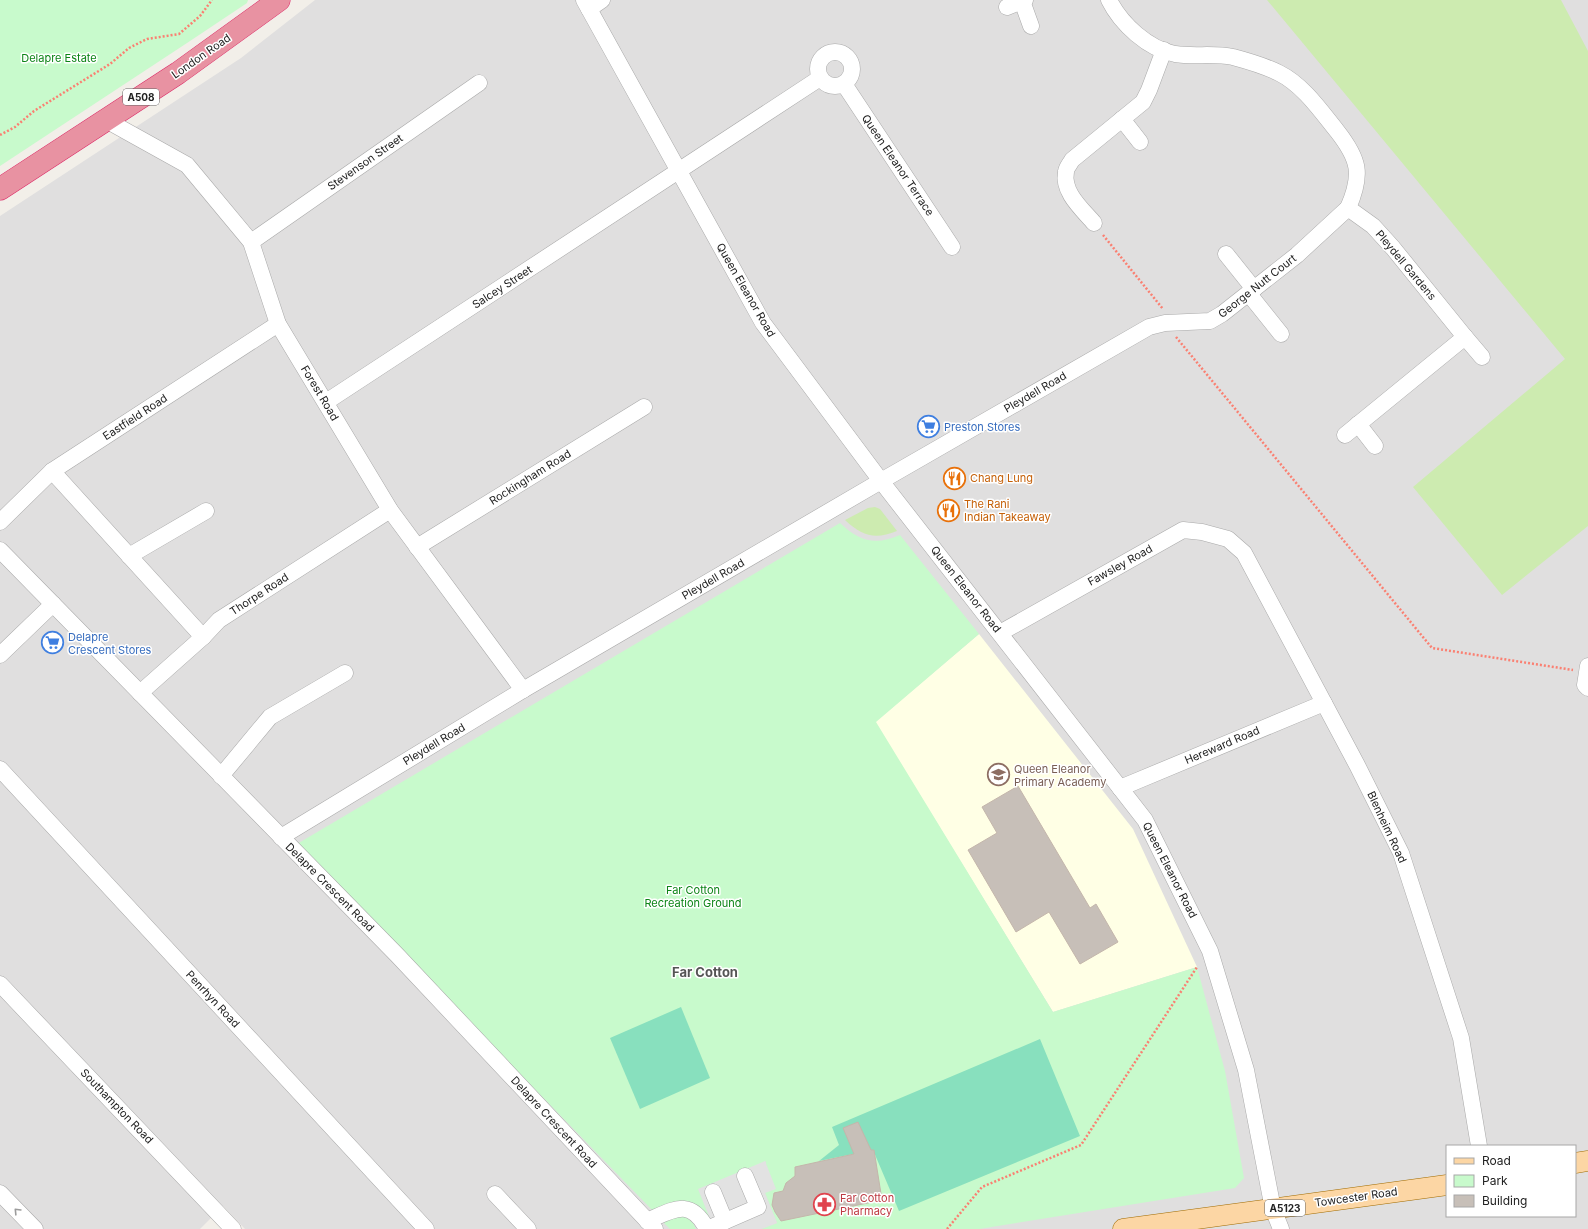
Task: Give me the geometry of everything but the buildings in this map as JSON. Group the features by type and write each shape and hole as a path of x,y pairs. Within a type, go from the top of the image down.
{"highway":[{"name":"London Road","path":"0,189 178,73 279,0"}],"main road":[{"path":"1576,1163 1588,1161"},
{"name":"Towcester Road","path":"1123,1229 1446,1185"}],"street":[{"path":"586,5 602,0"},
{"path":"1109,0 1113,9 1142,39 1164,50 1174,54 1232,57 1258,64 1280,74 1297,86 1311,99 1349,146 1355,160 1358,176 1356,192 1348,208"},
{"path":"1007,7 1024,1 1031,26"},
{"name":"Queen Eleanor Road","path":"586,5 763,323 881,480 1145,820 1210,951 1246,1070 1273,1209 1281,1229"},
{"path":"1094,223 1075,201 1066,186 1066,170 1072,160 1143,102 1164,50"},
{"path":"837,52 848,57 853,68 850,79 844,84 834,87 823,82 820,78 818,71 821,59 825,55 837,52"},
{"path":"679,172 820,78"},
{"name":"Stevenson Street","path":"251,242 479,83"},
{"name":"Queen Eleanor Terrace","path":"844,84 952,247"},
{"path":"1122,119 1140,142"},
{"name":"Forest Road","path":"106,120 187,165 251,242 278,324 390,510 523,690"},
{"name":"Salcey Street","path":"326,402 679,172"},
{"name":"George Nutt Court","path":"1157,325 1210,321 1222,314 1297,255 1348,208"},
{"name":"Pleydell Gardens","path":"1348,208 1373,226 1393,248 1482,357"},
{"path":"1226,254 1281,334"},
{"name":"Eastfield Road","path":"0,522 52,471 278,324"},
{"name":"Pleydell Road","path":"281,837 523,690 881,480 1157,325"},
{"path":"1345,435 1465,337"},
{"name":"Rockingham Road","path":"417,548 644,407"},
{"path":"1358,424 1375,446"},
{"path":"52,471 203,637"},
{"name":"Thorpe Road","path":"140,693 203,637 219,620 390,510"},
{"path":"129,556 206,511"},
{"name":"Fawsley Road","path":"1000,633 1183,530 1202,532 1228,539 1244,553"},
{"name":"Delapre Crescent Road","path":"0,550 398,955 651,1225"},
{"name":"Blenheim Road","path":"1244,553 1324,703 1401,853 1461,1038 1479,1145"},
{"path":"0,655 53,604"},
{"path":"1588,669 1585,685 1588,688"},
{"path":"221,776 270,717 345,673"},
{"name":"Hereward Road","path":"1120,788 1324,703"},
{"name":"Penrhyn Road","path":"0,769 426,1229"},
{"name":"Southampton Road","path":"0,984 233,1229"},
{"path":"651,1225 678,1208 692,1211 701,1219 707,1229 758,1207 745,1176"},
{"path":"713,1192 725,1221"},
{"path":"0,1193 35,1229"},
{"path":"495,1194 528,1229"}],"path":[{"path":"0,135 15,127 34,111 110,64 129,48 147,39 179,34 200,16 212,0"},
{"path":"1094,223 1162,307 1157,325 1432,648 1588,669"},
{"path":"947,1229 982,1187 1081,1145 1198,967"}],"shaded area":[{"path":"315,0 1588,0 1588,1229 245,1229 223,1206 200,1229 0,1229 0,216 241,58"},
{"name":"Queen Eleanor Primary Academy","path":"979,634 1133,829 1197,967 1053,1012 875,722"},
{"path":"765,1161 776,1189 765,1193 777,1223 761,1229 696,1229 686,1203 695,1204 710,1219 698,1189"}],"green space":[{"name":"Delapre Estate","path":"0,0 248,0 247,3 0,166"},
{"path":"1267,0 1561,0 1588,51 1588,526 1502,595 1413,487 1565,359"},
{"path":"875,507 880,509 897,531 875,536 869,535 857,530 845,520 868,508"},
{"name":"Far Cotton Recreation Ground","path":"840,523 854,534 868,540 883,540 900,535 979,634 876,722 1053,1012 1197,967 1225,1071 1244,1178 1235,1188 979,1229 761,1229 777,1223 765,1193 766,1161 711,1220 654,1212 297,844"},
{"path":"681,1007 710,1078 640,1109 610,1038"},
{"path":"1040,1039 1080,1136 899,1211 873,1150 819,1161 839,1145 832,1127"},
{"path":"681,1214 692,1220 696,1229 670,1229 663,1222"}],"place":[{"name":"Preston Stores","path":"929,427"},
{"name":"Chang Lung","path":"955,478"},
{"name":"The Rani Indian Takeaway","path":"949,510"},
{"name":"Delapre Crescent Stores","path":"52,643"},
{"name":"Queen Eleanor Primary Academy","path":"999,775"},
{"name":"Far Cotton Pharmacy","path":"825,1204"}],"district":[{"name":"Far Cotton","path":"705,972"}]}
